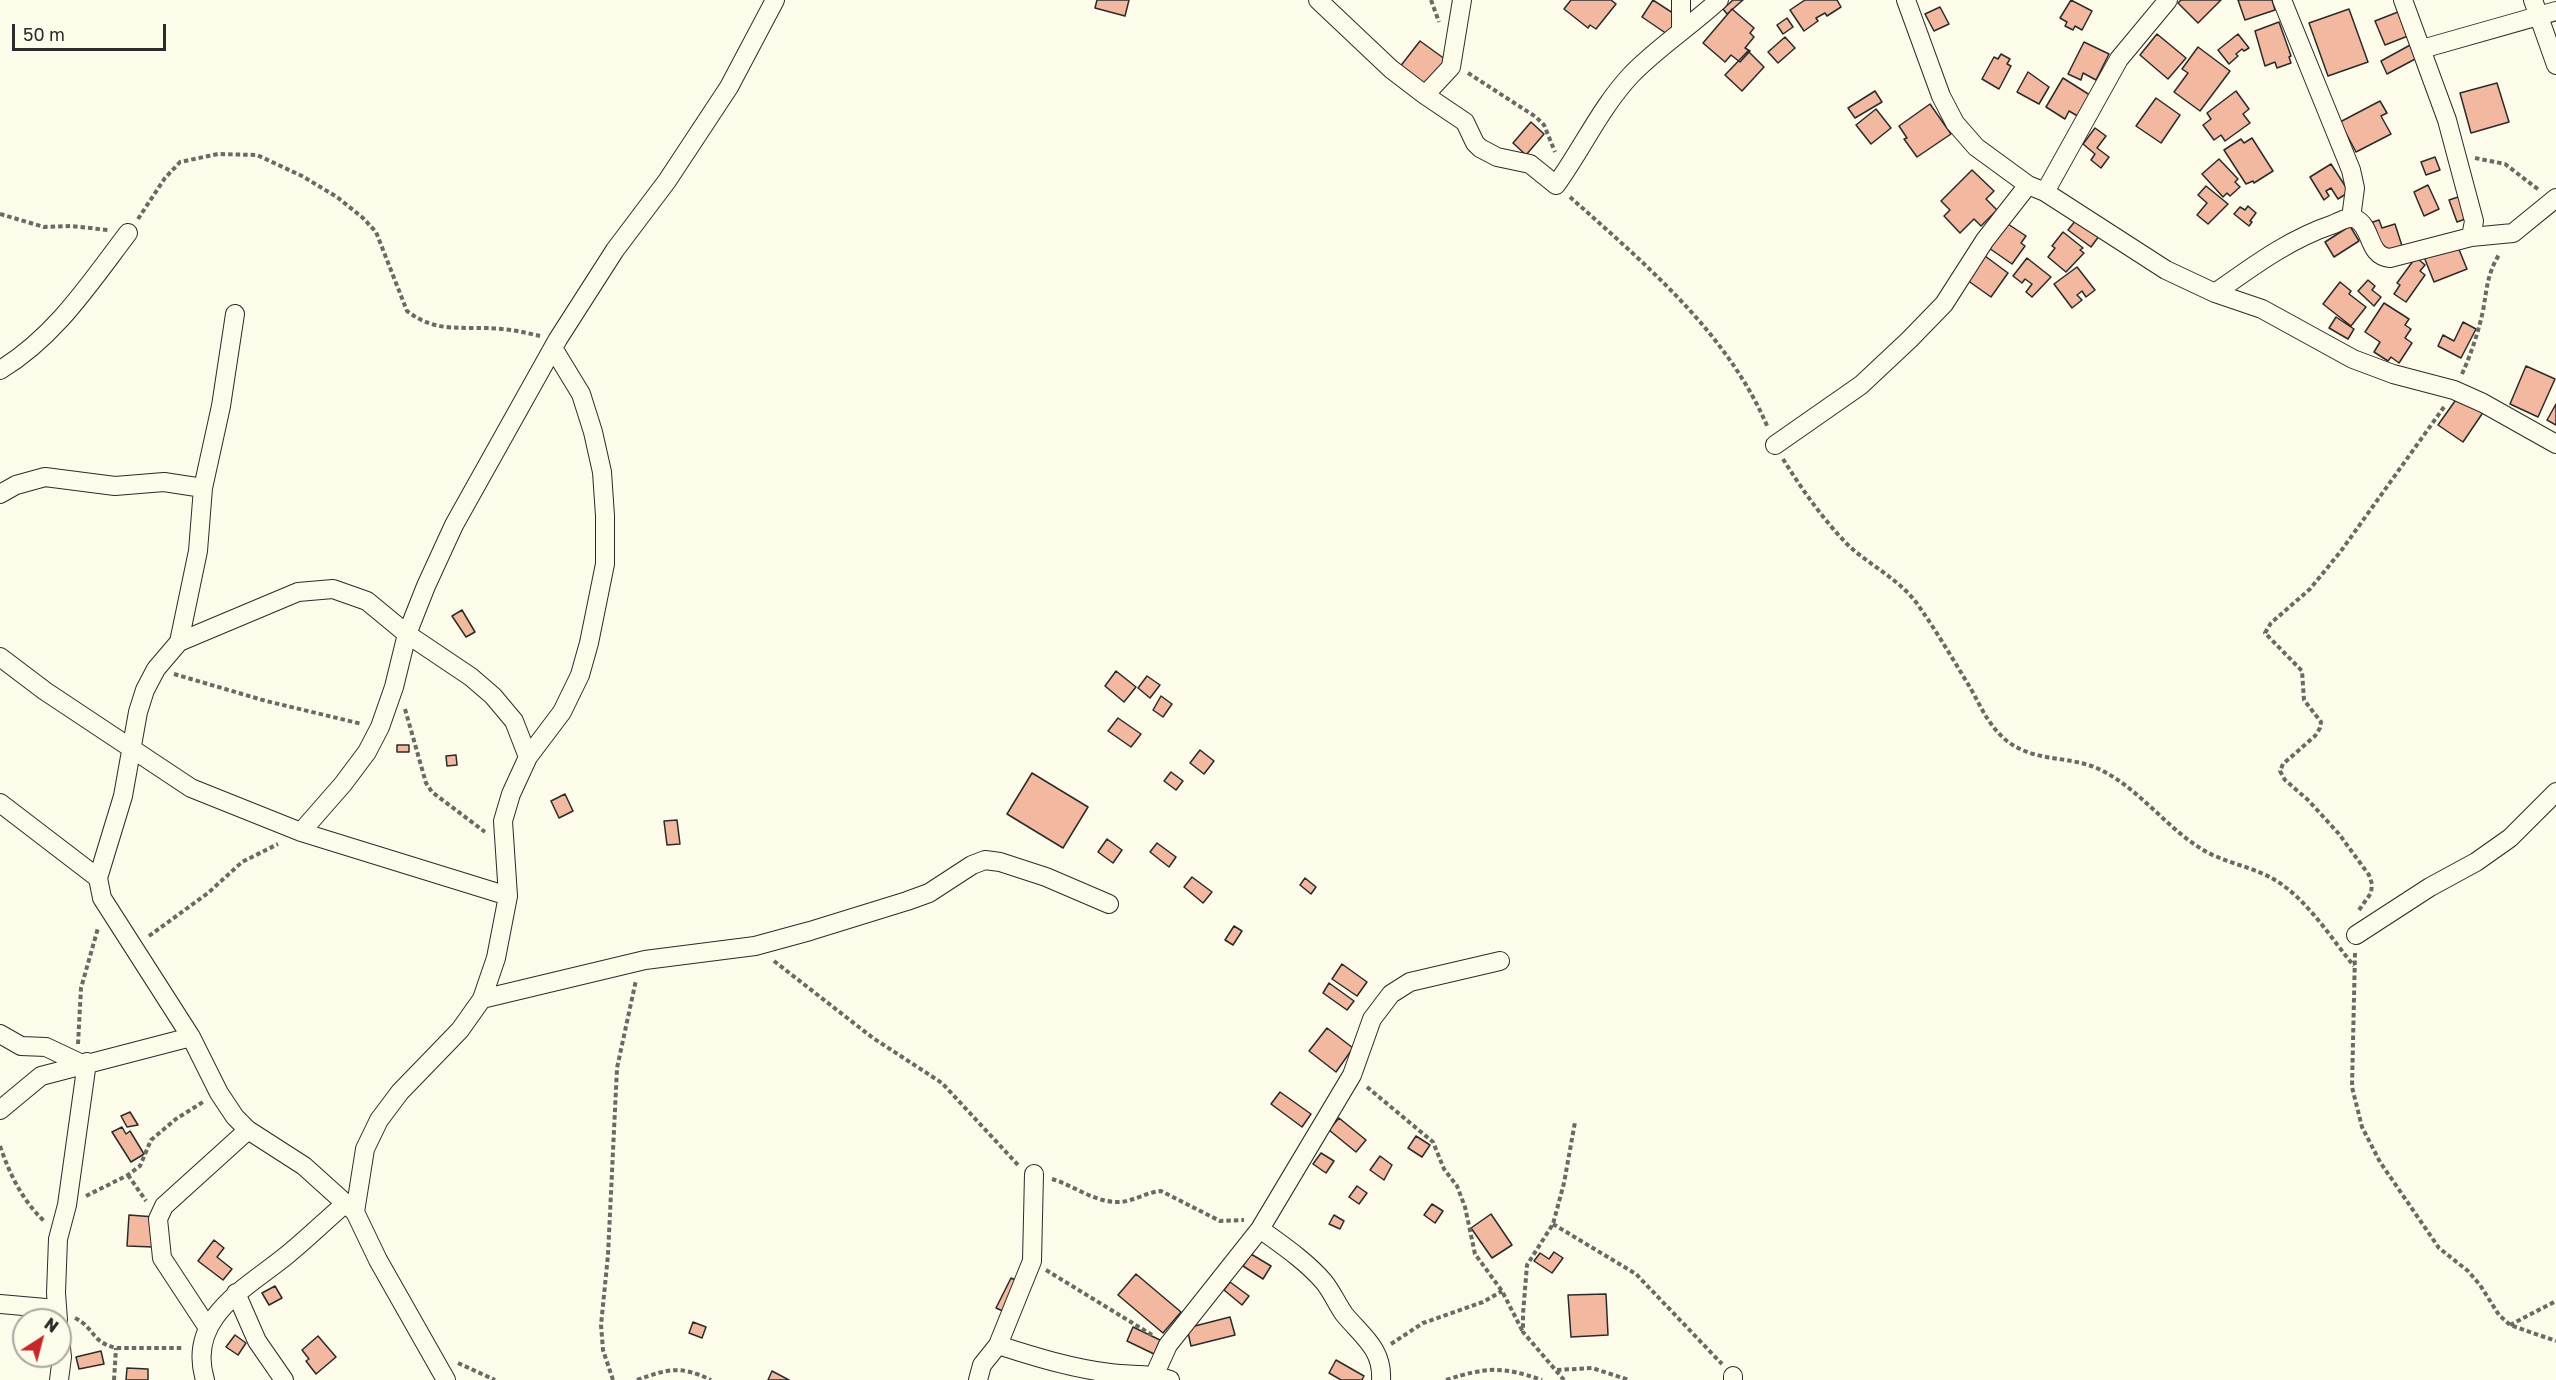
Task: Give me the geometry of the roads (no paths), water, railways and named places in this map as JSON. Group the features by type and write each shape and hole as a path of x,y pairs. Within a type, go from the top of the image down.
{"street":[{"path":"298,830 343,784 367,752 380,728 394,687 407,634 454,525 556,344 615,250 667,181 729,87 775,0"},
{"path":"1318,0 1362,43 1425,95 1464,122 1480,148 1497,157 1530,164 1556,185 1610,101 1632,74 1719,0"},
{"path":"1425,95 1448,72 1452,63 1462,0"},
{"path":"1681,0 1681,31"},
{"path":"1906,0 1941,96 1955,123 1976,147 2037,189 2166,270 2215,293 2269,312 2352,359 2393,374 2454,390 2493,408 2556,444"},
{"path":"1775,445 1861,385 1944,304 1985,240 2037,189 2119,59 2168,0"},
{"path":"2283,0 2351,170 2355,188 2351,218"},
{"path":"2403,0 2457,154 2474,221 2471,237"},
{"path":"2422,49 2543,9 2556,65"},
{"path":"2215,293 2276,249 2316,230 2351,218 2361,224 2375,251 2384,258 2401,256 2471,237 2512,233 2555,200"},
{"path":"0,370 20,358 62,320 128,233"},
{"path":"179,642 198,551 203,488 221,406 235,314"},
{"path":"206,1380 202,1370 203,1348 208,1328 222,1305 350,1207 365,1149 379,1119 400,1092 460,1030 482,999 496,958 508,896 503,821 511,794 528,757 562,712 580,675 589,643 604,564 603,483 593,432 581,394 556,344"},
{"path":"0,494 15,485 45,477 115,486 164,482 203,488"},
{"path":"446,1380 350,1207 304,1166 248,1130 235,1117 219,1093 191,1036 102,898 98,878 123,796 130,746 145,690 156,669 179,642 298,592 333,589 367,601 407,634 471,677 493,696 514,721 528,757"},
{"path":"0,657 45,691 191,788 298,830 508,896"},
{"path":"2356,935 2430,887 2476,862 2510,838 2556,792"},
{"path":"0,803 98,878"},
{"path":"482,999 645,960 755,946 929,893 972,865 985,860 1000,862 1046,877 1109,904"},
{"path":"998,1345 1058,1364 1112,1374 1162,1378 1168,1345 1260,1229 1352,1075 1372,1019 1391,994 1410,982 1500,960"},
{"path":"0,1035 21,1046 46,1047 83,1062"},
{"path":"0,1110 41,1076 83,1062 191,1036"},
{"path":"58,1308 58,1239 67,1205 83,1062"},
{"path":"208,1328 162,1258 158,1219 164,1206 248,1130"},
{"path":"978,1380 982,1365 998,1345 1032,1261 1034,1174"},
{"path":"1260,1229 1315,1272 1331,1290 1342,1311 1378,1354 1382,1367 1381,1380"},
{"path":"236,1293 257,1341 284,1380"},
{"path":"0,1304 23,1308"}]}
